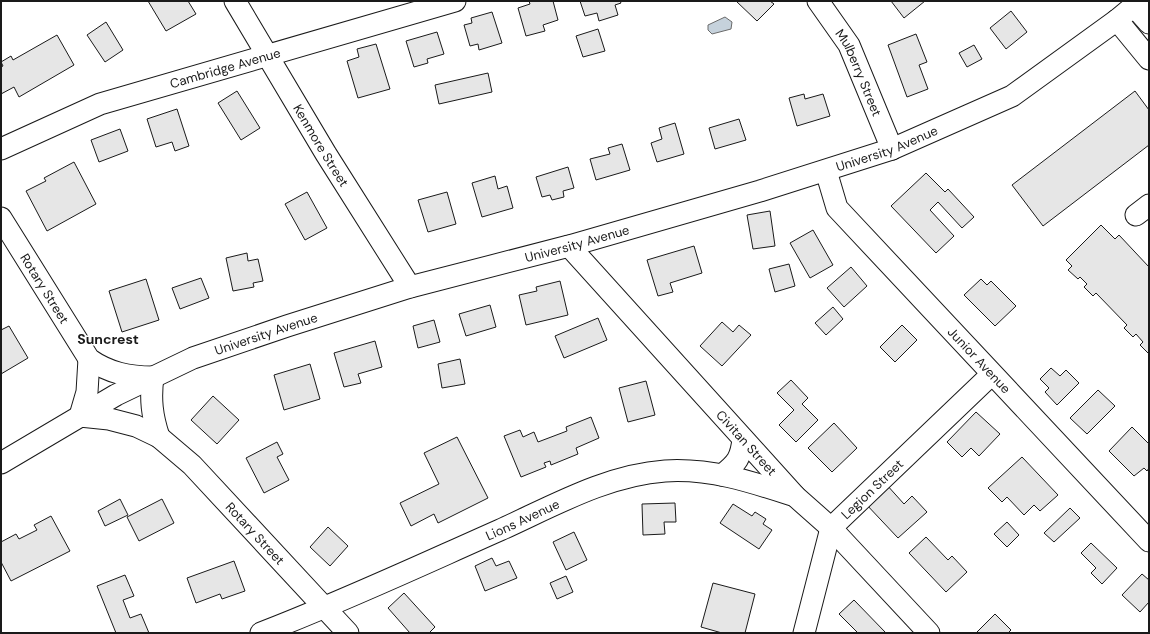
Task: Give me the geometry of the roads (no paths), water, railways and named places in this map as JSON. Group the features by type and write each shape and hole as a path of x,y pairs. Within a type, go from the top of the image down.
{"street":[{"name":"Kenmore Street","path":"235,1 326,154 410,287"},
{"name":"Cambridge Avenue","path":"1,150 100,104 455,1"},
{"name":"Mulberry Street","path":"818,1 849,45 892,149"},
{"name":"University Avenue","path":"1,463 116,395 193,358 410,287 569,246 826,171 892,149 1012,96 1118,20 1137,3"},
{"path":"1137,3 1149,22"},
{"path":"1118,20 1149,59"},
{"name":"Junior Avenue","path":"826,171 837,208 991,375 1149,541"},
{"name":"Rotary Street","path":"1,218 89,359 98,366 120,374 152,377"},
{"name":"Civitan Street","path":"569,246 795,496 831,528 929,633"},
{"path":"80,416 87,392 89,359"},
{"name":"Legion Street","path":"804,633 831,528 991,375"},
{"path":"152,377 150,397 153,419 159,437"},
{"name":"Rotary Street","path":"80,416 109,419 136,426 159,437 192,465 348,633"},
{"path":"722,474 736,464 741,453 743,439"},
{"name":"Lions Avenue","path":"261,633 325,608 586,491 631,475 672,471 698,471 722,474 734,476 795,496"}],"district":[{"name":"Suncrest","path":"108,339"}]}
